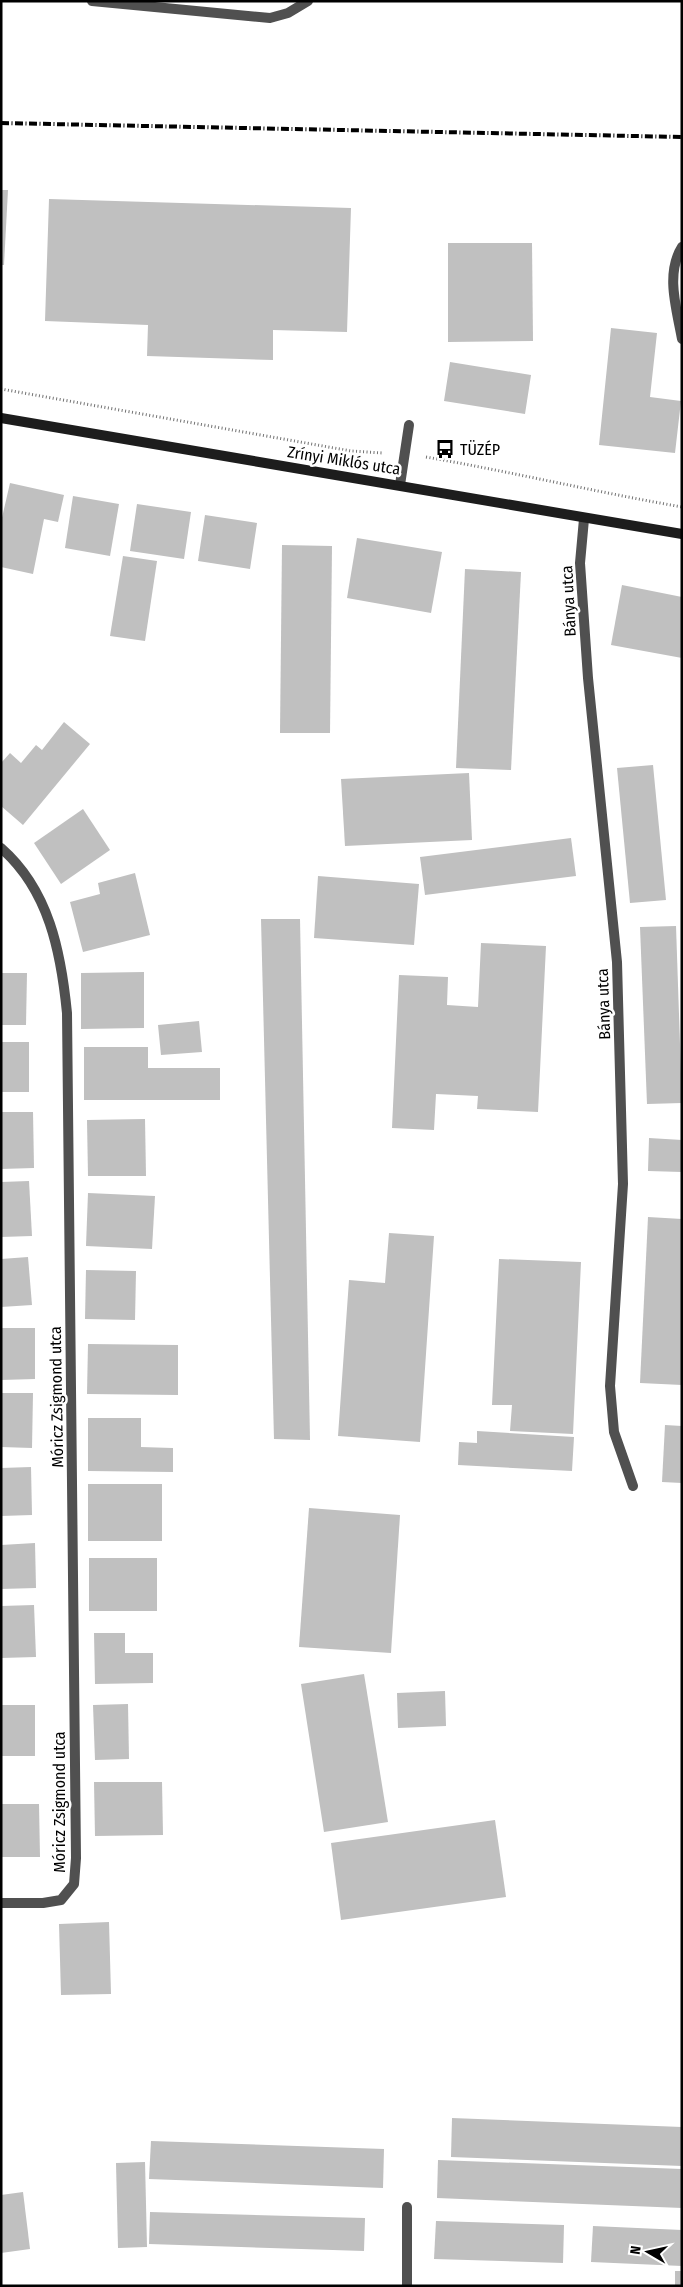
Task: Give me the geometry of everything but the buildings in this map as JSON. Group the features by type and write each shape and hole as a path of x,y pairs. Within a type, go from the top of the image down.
{"main road":[{"name":"Zrínyi Miklós utca","path":"1,418 682,534"}],"street":[{"path":"92,1 270,18 288,13 308,1"},
{"path":"682,247 674,269 673,285 682,340"},
{"path":"400,485 409,424"},
{"name":"Bánya utca","path":"584,518 580,563 588,669 618,962 623,1184 610,1386 614,1432 633,1486"},
{"name":"Móricz Zsigmond utca","path":"1,848 21,867 35,888 47,914 57,943 63,974 67,1013 76,1858 74,1884 61,1900 44,1903 1,1904"},
{"path":"407,2207 408,2286"}],"path":[{"path":"1,389 351,452 405,453 524,474 593,491 682,508"}],"railway":[{"path":"1,123 682,137"}],"place":[{"name":"TÜZÉP","path":"445,449"}]}
